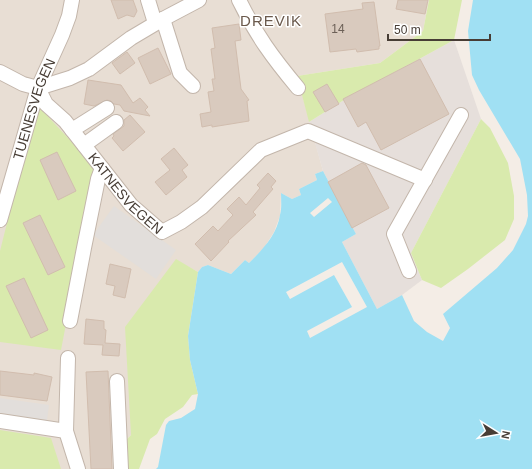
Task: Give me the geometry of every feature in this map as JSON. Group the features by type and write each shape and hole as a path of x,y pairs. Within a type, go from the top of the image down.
{"street":[{"name":"TUENESVEGEN","path":"0,220 38,88 62,35 69,16 72,0"},
{"path":"148,0 159,21 180,73 193,86"},
{"path":"0,72 23,84 38,88 75,76 89,69 131,38 199,0"},
{"path":"239,0 249,22 262,43 298,88"},
{"name":"KATNESVEGEN","path":"38,88 46,104 65,121 131,205 162,232 181,222 202,207 261,150 308,131 425,180"},
{"path":"72,130 107,108"},
{"path":"409,271 394,234 461,115"},
{"path":"84,145 116,122"},
{"path":"70,322 98,179 102,168"},
{"path":"68,358 66,431 78,469"},
{"path":"117,381 121,469"},
{"path":"0,421 66,431"}],"shaded area":[{"path":"0,0 429,0 423,31 380,63 297,76 323,171 315,174 317,180 299,189 301,195 292,199 281,193 280,216 274,232 264,248 249,263 245,260 231,274 208,265 202,267 198,272 176,260 131,435 125,441 128,469 0,469"},
{"path":"454,40 481,119 411,253 422,280 402,295 377,309 342,242 356,234 323,171 309,122 344,100"},
{"path":"114,206 176,250 156,279 93,235"},
{"path":"0,398 49,405 47,420 0,413"}],"green space":[{"path":"429,0 462,0 454,40 344,100 309,122 297,76 380,63 423,31"},
{"path":"40,108 96,168 61,350 0,342 0,251 30,131"},
{"path":"481,119 490,128 508,163 514,196 514,219 505,240 441,288 422,280 411,253"},
{"path":"176,259 198,272 188,336 190,360 198,394 192,395 183,407 165,419 157,434 150,439 139,469 128,469 125,441 131,435 125,327"},
{"path":"0,430 51,438 61,469 0,469"}],"water":[{"path":"473,0 532,0 532,469 156,469 158,467 166,425 169,421 181,418 195,409 198,394 190,360 188,336 198,272 202,267 208,265 231,274 245,260 249,263 264,247 276,229 281,212 281,193 292,199 301,195 299,189 317,180 315,174 323,171 356,234 342,242 377,309 402,295 414,321 427,332 443,341 450,328 443,314 497,268 513,250 526,224 528,216 527,195 520,159 479,90 472,75 468,31"}],"pier":[{"path":"328,198 332,202 314,217 310,213"},
{"path":"342,262 367,307 310,338 307,331 352,307 334,275 290,299 286,292"}],"building":[{"path":"111,0 133,0 137,11 134,17 127,15 118,19"},
{"path":"398,0 428,0 425,14 396,9"},
{"path":"374,2 380,46 379,49 357,52 356,49 330,52 325,14 363,9 362,3"},
{"path":"239,24 241,40 235,41 241,89 249,100 247,101 249,121 212,127 212,125 202,127 200,114 211,112 208,92 214,91 212,79 215,79 211,49 215,48 212,28"},
{"path":"158,48 171,74 150,84 138,58"},
{"path":"127,52 135,63 120,74 112,63"},
{"path":"420,59 449,114 381,150 366,122 358,127 343,99"},
{"path":"88,80 121,85 133,103 140,98 148,107 145,110 150,116 124,111 120,105 114,104 107,100 94,106 84,104"},
{"path":"327,84 339,104 325,112 313,92"},
{"path":"130,115 145,132 123,151 112,138 114,136 113,134 124,126 124,120"},
{"path":"174,148 188,165 182,170 187,177 166,195 155,182 170,170 161,159"},
{"path":"57,152 76,191 58,200 40,160"},
{"path":"362,163 366,165 389,208 352,228 328,182"},
{"path":"268,173 276,181 271,187 273,189 253,212 256,215 228,241 229,242 211,261 195,244 213,226 218,231 233,215 227,209 239,197 246,205 260,188 257,185"},
{"path":"40,215 65,267 48,275 23,223"},
{"path":"110,264 131,269 125,298 113,295 115,286 106,284"},
{"path":"24,278 48,330 31,338 6,286"},
{"path":"86,319 104,321 104,329 106,330 105,343 120,344 119,356 102,355 103,345 84,344"},
{"path":"0,371 34,375 34,373 52,377 47,401 0,395"},
{"path":"108,371 112,469 91,469 86,372"}],"district":[{"name":"DREVIK","path":"271,20"}]}
